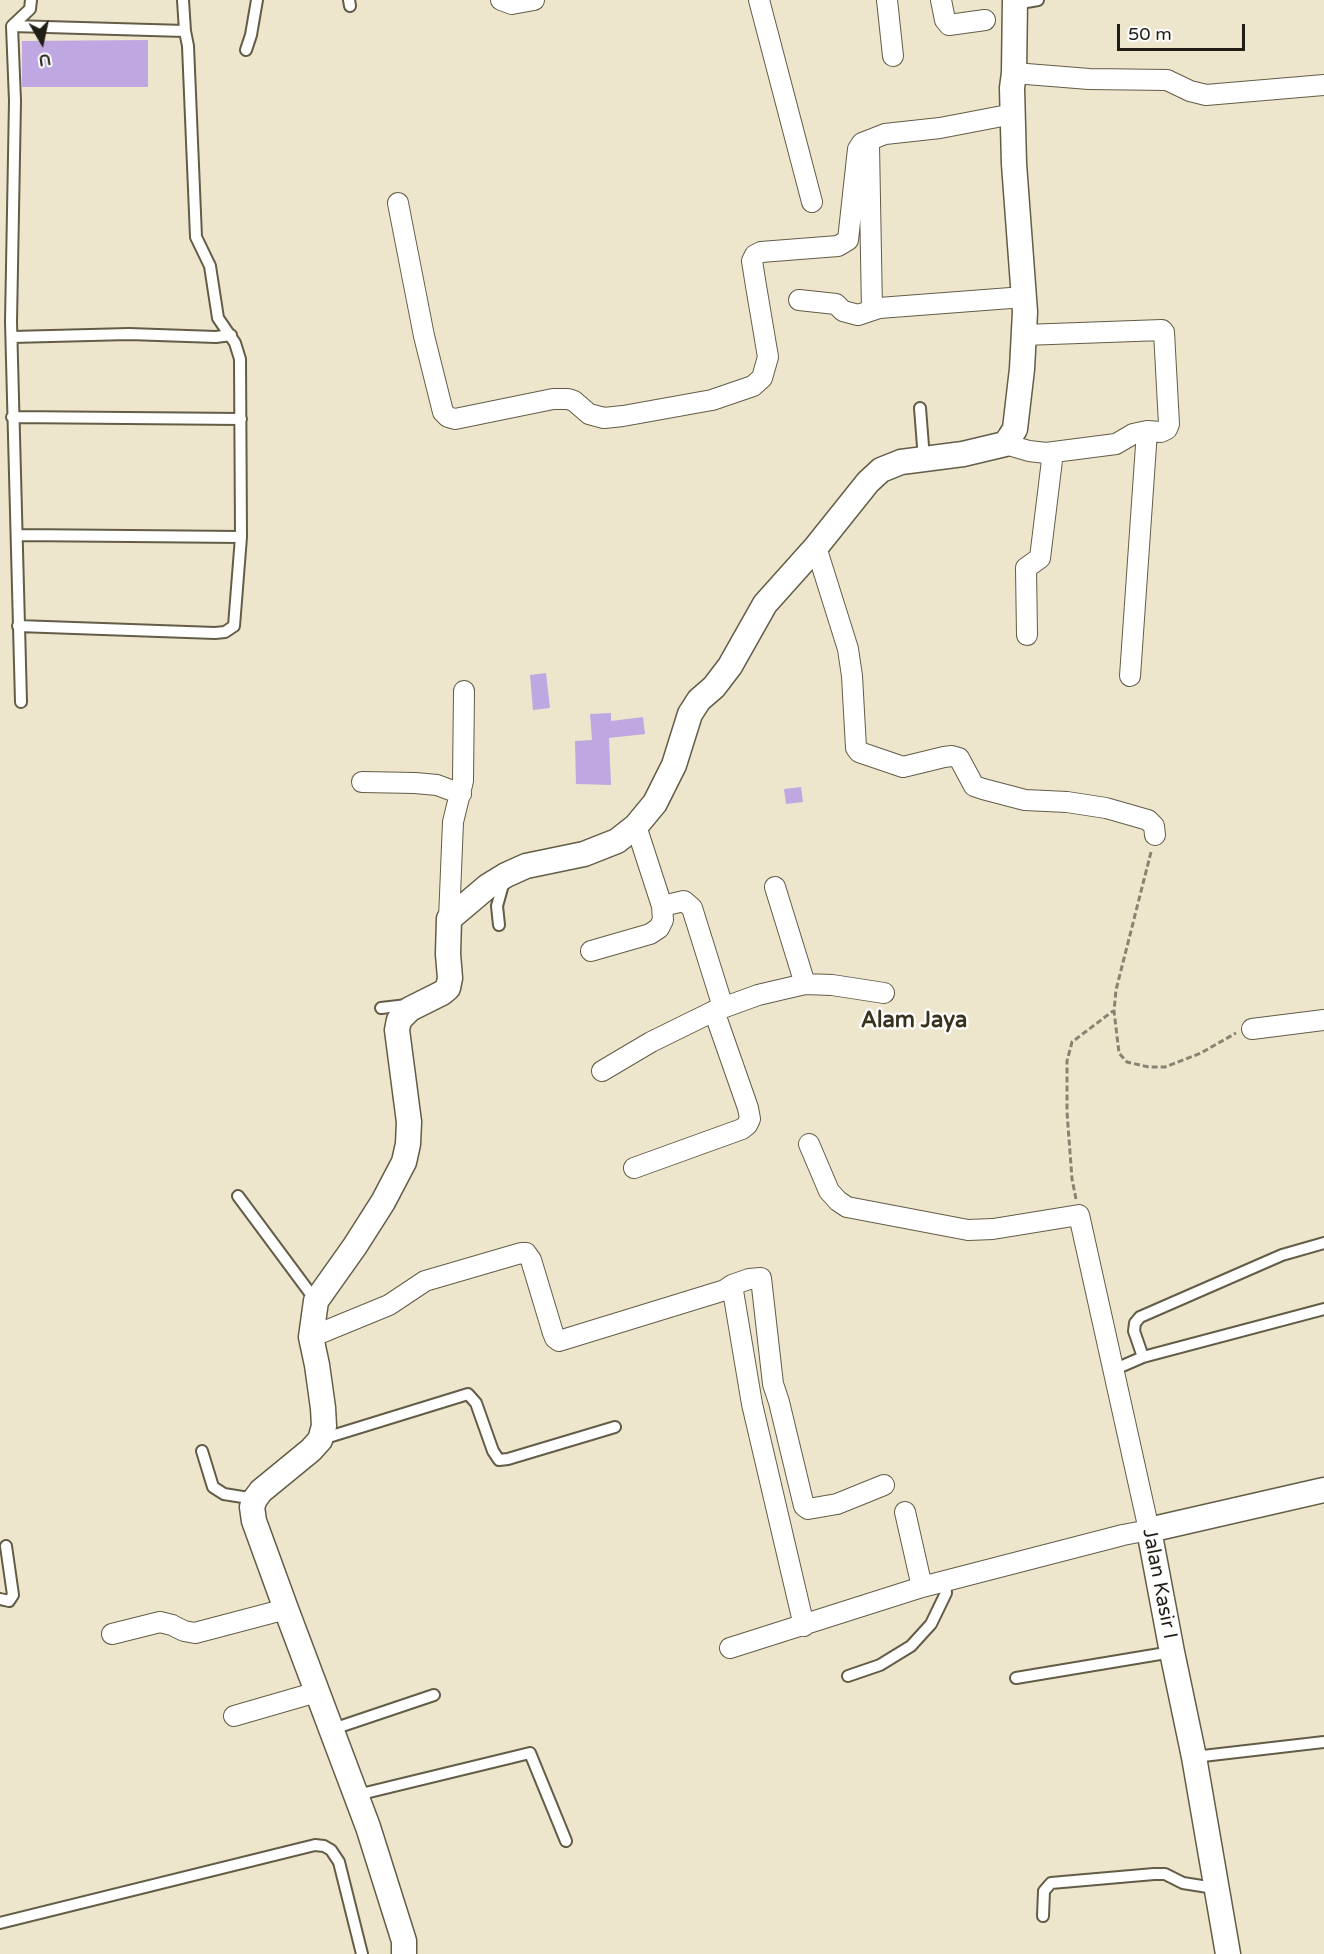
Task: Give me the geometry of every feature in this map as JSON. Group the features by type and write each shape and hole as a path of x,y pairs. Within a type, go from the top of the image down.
{"street":[{"path":"501,0 512,4 534,0"},
{"path":"759,0 812,202"},
{"path":"886,0 893,56"},
{"path":"941,0 945,20 949,25 985,20"},
{"path":"1005,444 1015,429 1024,334 1024,297 1014,164 1012,88 1022,1"},
{"path":"1014,73 1089,79 1167,80 1206,95 1324,85"},
{"path":"398,203 442,412 455,419 553,399 568,399 574,401 588,414 604,418 622,416 712,400 753,386 762,378 768,357 756,286 753,261 755,255 761,252 838,246 848,240 858,149 862,143 885,134 948,127 1013,114"},
{"path":"868,139 872,310"},
{"path":"799,300 836,304 851,315 858,315 872,310 1024,297"},
{"path":"449,919 488,886 506,875 526,866 584,855 617,841 636,826 655,802 674,765 690,714 699,700 714,687 730,666 765,604 816,547 868,482 881,470 901,462 963,454 1005,444 1029,451 1053,452 1116,444 1133,435 1147,431 1161,432 1167,429 1169,424 1164,332 1162,330 1024,334"},
{"path":"1130,676 1147,431"},
{"path":"1027,634 1026,568 1040,558 1053,452"},
{"path":"816,547 848,649 852,676 856,748 859,752 903,767 952,756 959,758 974,786 1025,800 1106,808 1148,820 1154,826 1155,835"},
{"path":"404,1954 404,1941 357,1795 286,1609 254,1521 252,1507 261,1491 320,1440 324,1426 323,1408 311,1337 316,1301 361,1237 404,1162 409,1122 397,1030 401,1016 442,993 450,984 448,954 453,822 463,781 464,691"},
{"path":"362,782 437,785 461,794"},
{"path":"591,951 650,934 659,928 663,920 662,906 636,826"},
{"path":"775,887 805,984"},
{"path":"634,1168 742,1129 750,1119 692,908 684,901 662,906"},
{"path":"602,1071 651,1042 718,1009 758,995 805,984 832,985 884,993"},
{"path":"1252,1029 1324,1020"},
{"path":"809,1144 829,1191 838,1202 847,1207 968,1230 993,1229 1079,1215"},
{"name":"Jalan Kasir I","path":"1079,1215 1149,1530 1194,1757 1228,1954"},
{"path":"311,1337 389,1305 425,1281 521,1253 526,1253 531,1260 553,1333 559,1341 725,1290 749,1279 761,1278 773,1384 804,1506 808,1509 837,1504 884,1485"},
{"path":"732,1285 752,1404 804,1626"},
{"path":"730,1648 922,1587 1124,1535 1324,1490"},
{"path":"905,1512 922,1587"},
{"path":"112,1634 160,1622 195,1633 286,1609"},
{"path":"234,1716 317,1692"}],"lane":[{"path":"21,702 18,535 12,417 15,101 12,26 30,9 31,0"},
{"path":"18,626 215,633 225,632 234,626 241,537 240,359 231,336 218,318 210,266 197,242 195,231 188,46 184,31 183,0"},
{"path":"246,50 253,26 256,0"},
{"path":"12,26 184,31"},
{"path":"12,337 129,334 231,336"},
{"path":"920,408 924,459"},
{"path":"12,417 242,419"},
{"path":"18,535 241,537"},
{"path":"499,924 498,897 506,875"},
{"path":"381,1008 417,1005"},
{"path":"238,1196 316,1301"},
{"path":"1143,1357 1134,1331 1135,1323 1140,1317 1282,1255 1324,1243"},
{"path":"1113,1370 1143,1357 1324,1309"},
{"path":"320,1440 463,1395 472,1397 476,1403 493,1451 499,1460 615,1427"},
{"path":"202,1451 213,1487 224,1494 255,1499"},
{"path":"0,1599 9,1601 12,1595 6,1546"},
{"path":"848,1676 880,1665 912,1646 931,1624 946,1593 945,1582"},
{"path":"1016,1678 1172,1652"},
{"path":"333,1730 434,1695"},
{"path":"1194,1757 1324,1742"},
{"path":"357,1795 531,1754 566,1841"},
{"path":"0,1923 315,1845 324,1846 335,1854 339,1862 362,1954"},
{"path":"1043,1916 1044,1891 1051,1883 1165,1874 1183,1883 1217,1886"}],"path":[{"path":"1155,835 1120,970 1114,1011 1119,1053 1127,1062 1149,1067 1165,1067 1181,1062 1237,1032 1252,1029"},
{"path":"1079,1215 1072,1179 1067,1112 1067,1061 1072,1042 1114,1011"}],"building":[{"path":"148,40 148,87 22,87 22,41"},
{"path":"546,673 550,708 533,710 530,675"},
{"path":"611,713 611,721 643,717 645,734 609,738 611,785 576,784 575,741 592,740 590,714"},
{"path":"801,787 803,802 786,804 784,789"}],"district":[{"name":"Alam Jaya","path":"914,1021"}]}
